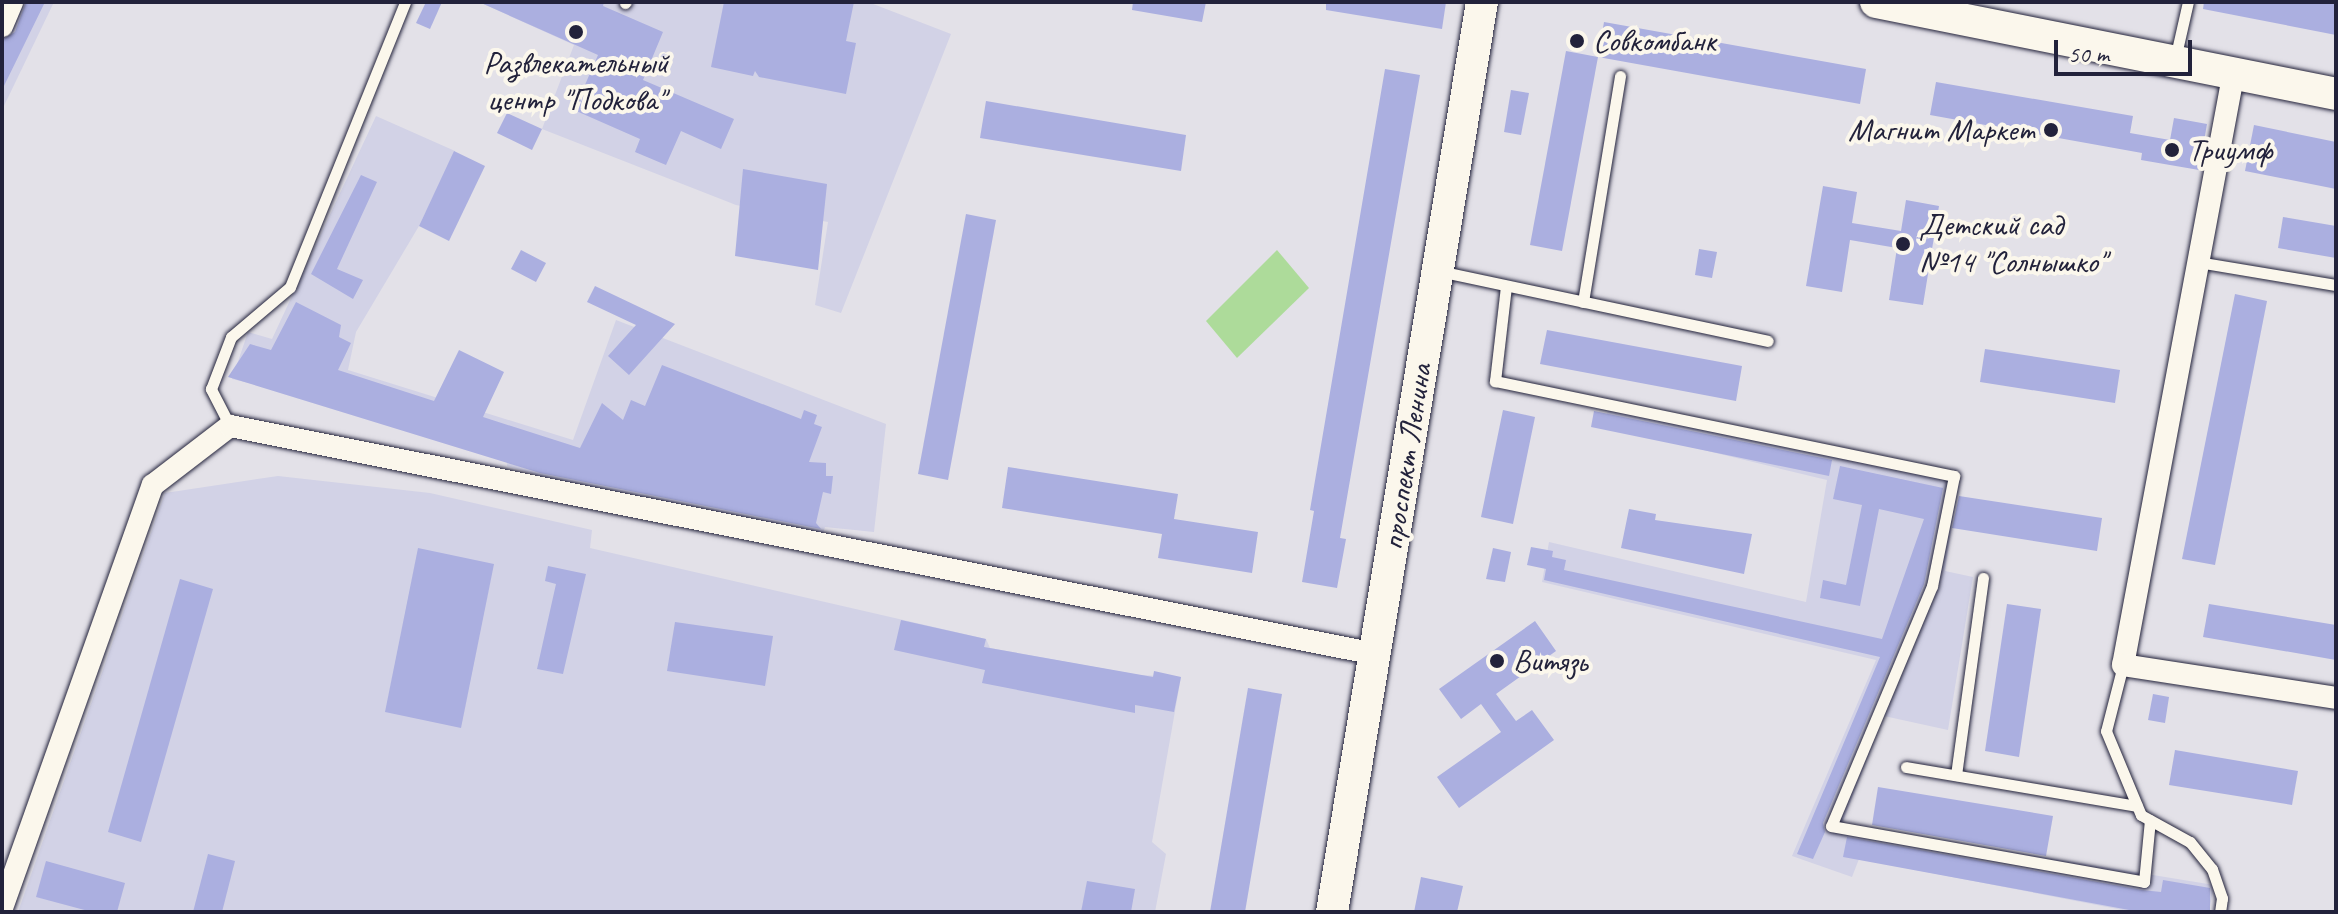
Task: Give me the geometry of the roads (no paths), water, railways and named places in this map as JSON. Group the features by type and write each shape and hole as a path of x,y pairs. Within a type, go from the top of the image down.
{"street":[{"path":"2,26 12,2"},
{"name":"проспект Ленина","path":"1332,912 1482,2"},
{"path":"1876,2 1915,6 2336,94"},
{"path":"2234,71 2123,665 2336,698"},
{"path":"2,908 153,485 230,426 1375,654"}],"lane":[{"path":"230,426 211,389 231,337 290,287 405,2"},
{"path":"2175,60 2188,2"},
{"path":"1583,302 1620,76"},
{"path":"2198,262 2336,285"},
{"path":"1438,271 1768,341"},
{"path":"1506,286 1495,381 1954,476 1932,586 1831,826 2144,882 2150,820"},
{"path":"1956,775 1983,578"},
{"path":"2123,665 2106,731 2137,806 2150,820 2190,842 2212,869 2222,898 2220,912"},
{"path":"1906,767 2137,806"}],"place":[{"name":"Развлекательный центр \"Подкова\"","path":"576,32"},
{"name":"Совкомбанк","path":"1577,41"},
{"name":"Магнит Маркет","path":"2051,130"},
{"name":"Триумф","path":"2172,150"},
{"name":"Детский сад №14 \"Солнышко\"","path":"1903,244"},
{"name":"Витязь","path":"1497,661"}]}
